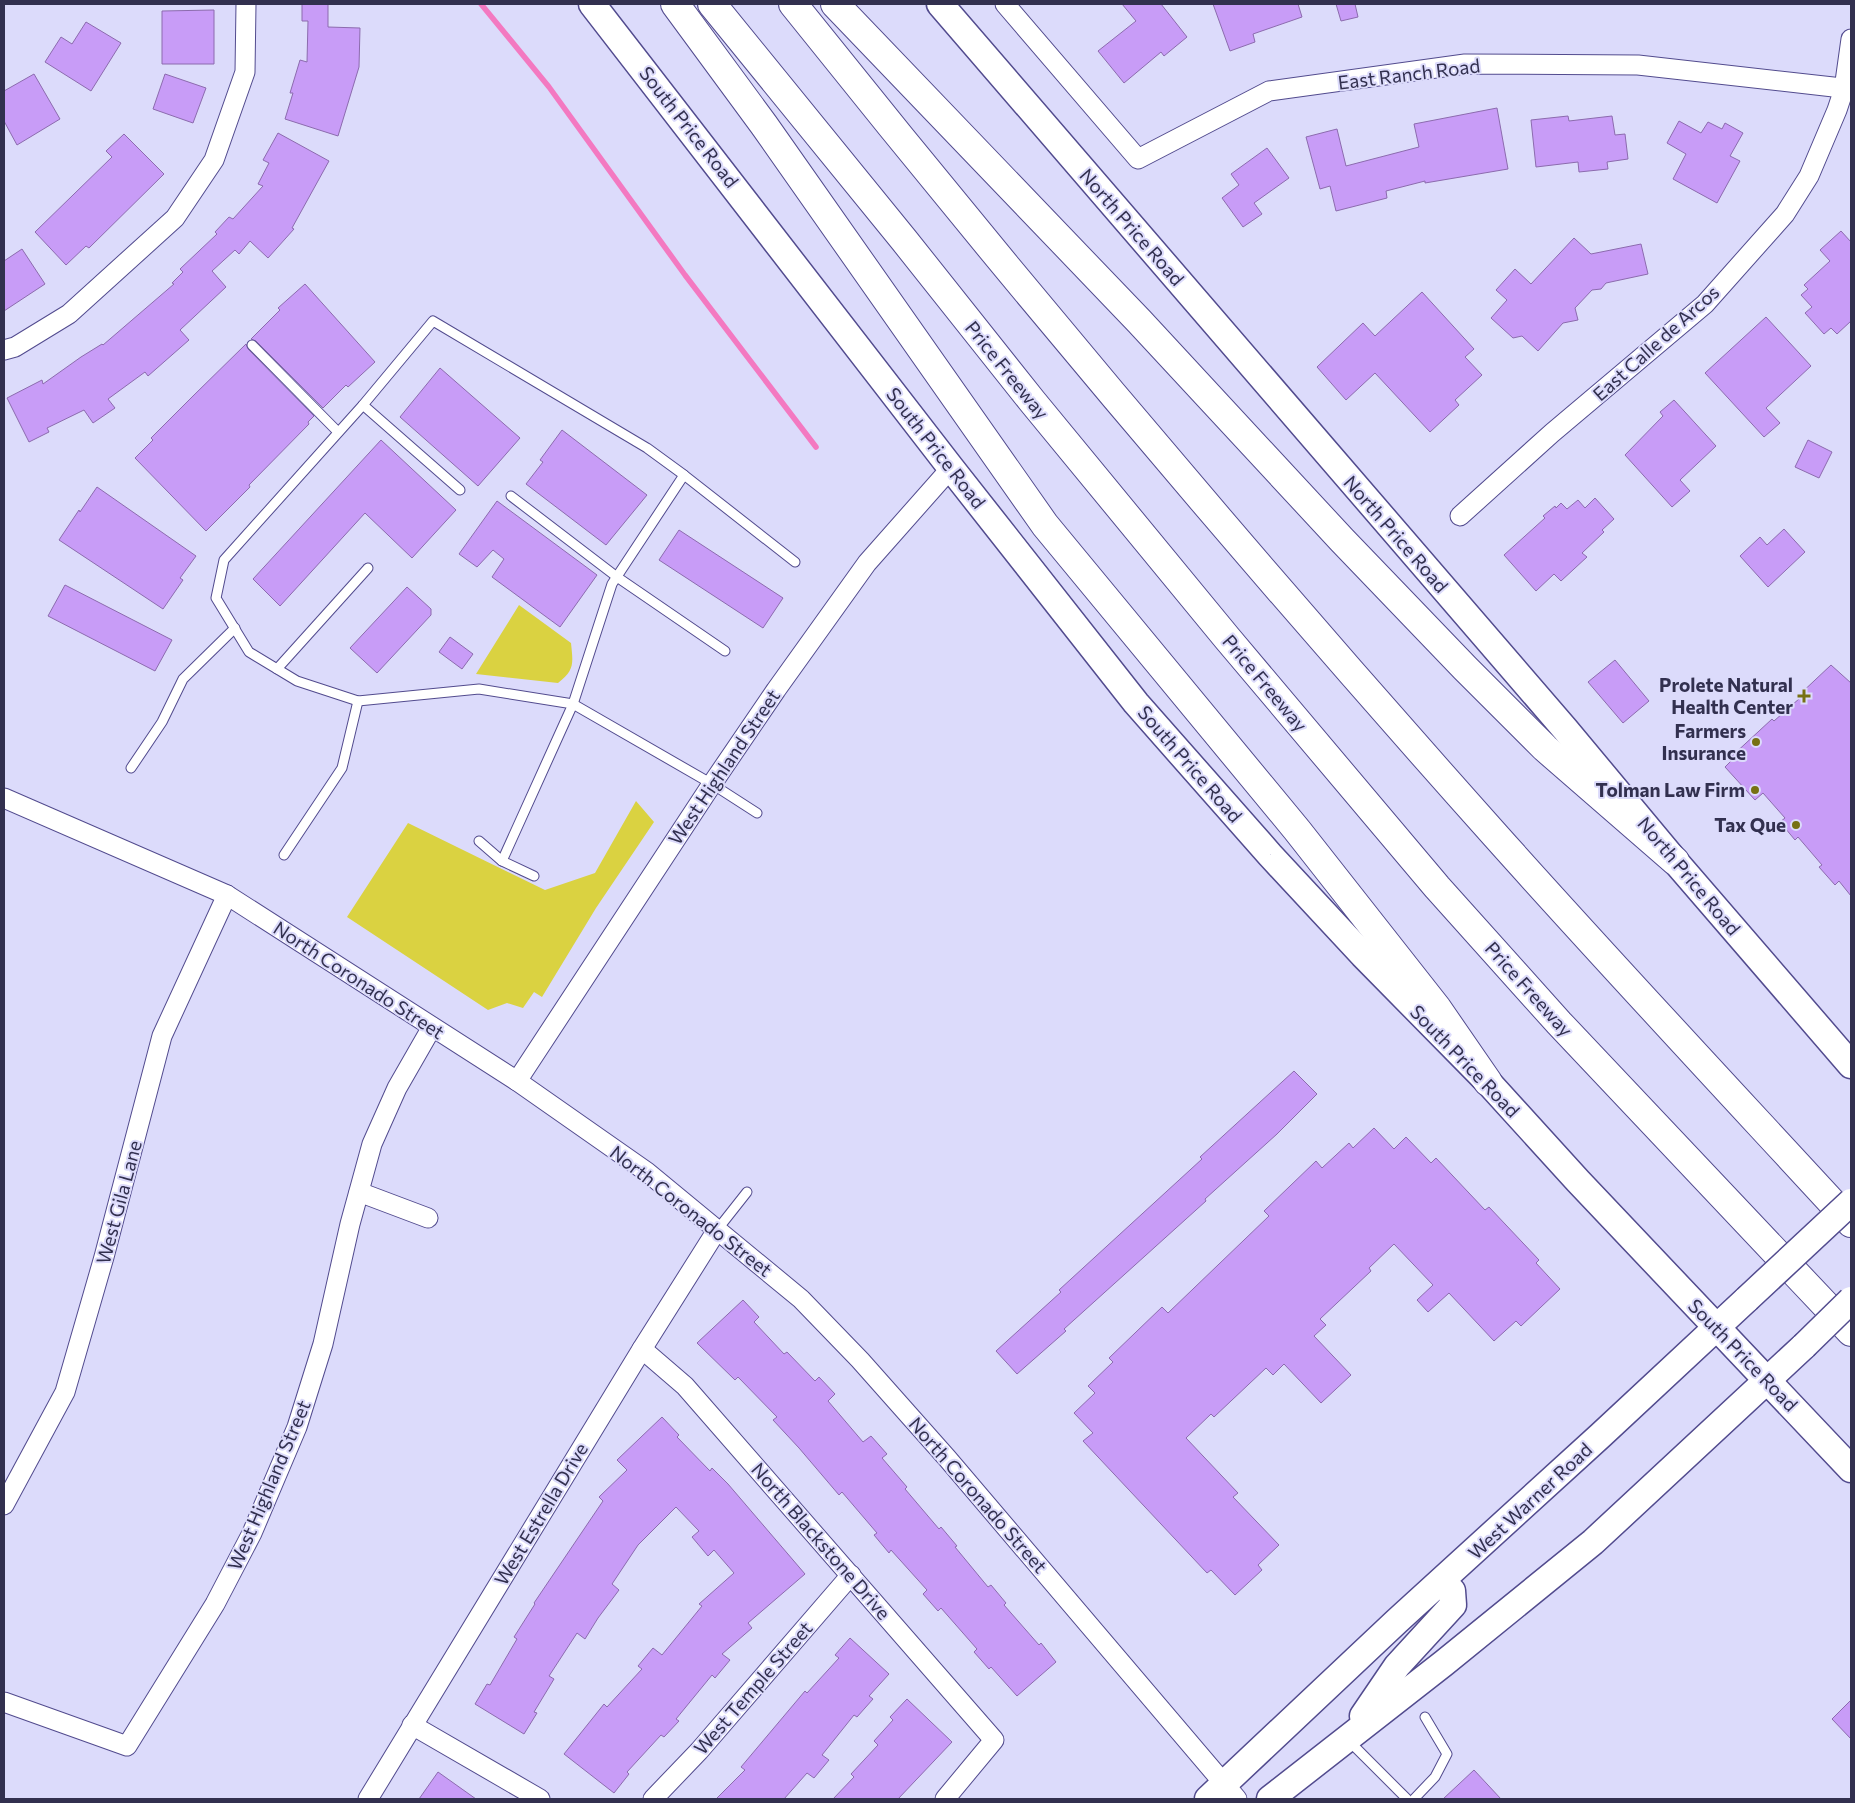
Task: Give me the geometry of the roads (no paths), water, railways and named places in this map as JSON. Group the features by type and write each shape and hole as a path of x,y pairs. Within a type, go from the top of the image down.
{"highway":[{"path":"675,4 764,125 1045,525 1303,838 1438,1008 1488,1082"},
{"name":"Price Freeway","path":"712,4 1064,440 1227,638 1437,887 1559,1023 1851,1332"},
{"path":"793,4 950,198 1286,598 1497,838 1851,1223"},
{"path":"835,4 1133,314 1342,540 1465,668 1545,748 1675,861"}],"main road":[{"name":"South Price Road","path":"592,4 951,468 1136,703 1263,847 1356,948 1488,1082 1716,1328 1851,1468"},
{"name":"North Price Road","path":"940,4 1565,729 1675,861 1851,1065"},
{"name":"West Warner Road","path":"1223,1794 1397,1621 1851,1202"},
{"path":"1270,1799 1593,1542 1851,1300"},
{"path":"1347,1739 1397,1666 1453,1605 1452,1590 1442,1581"}],"street":[{"path":"4,350 15,347 69,314 175,218 214,160 245,72 246,4"},
{"name":"East Ranch Road","path":"1005,4 1138,160 1269,91 1465,64 1638,65 1847,89"},
{"name":"East Calle de Arcos","path":"1460,516 1552,434 1705,304 1785,214 1809,176 1847,89 1851,39"},
{"name":"West Highland Street","path":"516,1081 712,784 867,563 951,468"},
{"name":"North Coronado Street","path":"4,798 227,895 516,1081 646,1172 718,1230 801,1299 860,1360 947,1458 1223,1794"},
{"name":"West Gila Lane","path":"4,1505 65,1392 104,1258 162,1036 227,895"},
{"name":"West Highland Street","path":"4,1702 127,1746 215,1604 252,1533 297,1427 324,1344 350,1224 372,1144 397,1088 432,1027"},
{"path":"359,1192 428,1218"},
{"name":"West Estrella Drive","path":"368,1799 642,1349 718,1230"},
{"name":"North Blackstone Drive","path":"642,1349 685,1386 994,1740 945,1799"},
{"name":"West Temple Street","path":"653,1799 699,1751 851,1575"},
{"path":"412,1725 540,1799"}],"lane":[{"path":"757,813 712,784 573,704 479,688 358,701 297,681 250,652 216,598 224,560 362,406 433,321 648,448 795,562"},
{"path":"252,345 338,432"},
{"path":"362,406 460,490"},
{"path":"502,861 573,704 612,584 684,475"},
{"path":"511,496 617,577 725,651"},
{"path":"277,670 368,568"},
{"path":"131,768 162,722 183,679 235,628"},
{"path":"284,854 342,768 358,701"},
{"path":"480,841 502,861 534,876"},
{"path":"718,1230 747,1192"},
{"path":"1414,1799 1435,1777 1447,1754 1425,1717"},
{"path":"1347,1739 1406,1799"}],"waterway":[{"path":"481,4 549,87 685,275 816,447"}],"place":[{"name":"Prolete Natural Health Center","path":"1804,696"},
{"name":"Farmers Insurance","path":"1756,742"},
{"name":"Tolman Law Firm","path":"1755,790"},
{"name":"Tax Que","path":"1796,825"}]}
